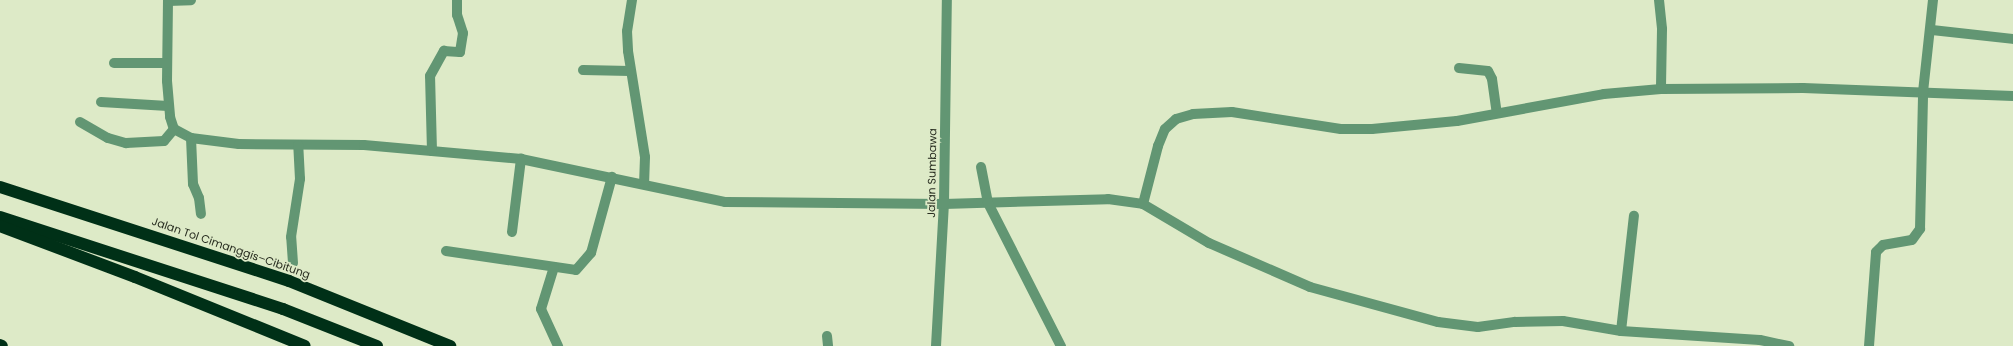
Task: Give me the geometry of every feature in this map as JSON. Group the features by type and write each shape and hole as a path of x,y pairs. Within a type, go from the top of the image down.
{"highway":[{"name":"Jalan Tol Cimanggis–Cibitung","path":"0,187 289,280 450,346"},
{"path":"0,217 276,306 377,346"},
{"path":"0,226 135,277 305,346"}],"street":[{"path":"191,0 168,1 166,63 168,106 174,128 191,138 239,144 364,145 520,159 612,177 724,202 944,204 1092,198 1143,204 1209,243 1285,278 1310,287 1438,322 1478,327 1547,320 1621,331 1760,340 1789,346"},
{"path":"432,151 430,76 444,51 460,52 463,33 460,28 457,0"},
{"path":"632,0 628,30 630,71 645,157 644,184"},
{"name":"Jalan Sumbawa","path":"936,346 944,204 947,0"},
{"path":"1659,0 1662,29 1661,89"},
{"path":"1870,346 1876,252 1883,244 1912,240 1920,229 1923,92 1932,30 1933,0"},
{"path":"1932,30 2013,38"},
{"path":"114,63 166,63"},
{"path":"1459,68 1488,71 1492,79 1497,113"},
{"path":"583,70 630,71"},
{"path":"1143,204 1162,136 1170,123 1185,115 1232,112 1356,129 1400,127 1497,113 1604,94 1661,89 1923,92 2013,96"},
{"path":"101,102 168,106"},
{"path":"80,122 103,136 126,143 164,141 174,128"},
{"path":"191,138 194,184 199,198 200,214"},
{"path":"292,262 291,237 300,179 298,145"},
{"path":"512,232 520,159"},
{"path":"981,167 988,203 1061,346"},
{"path":"446,252 576,270 590,253 612,177"},
{"path":"1621,331 1634,216"},
{"path":"554,267 541,309 558,346"}]}
